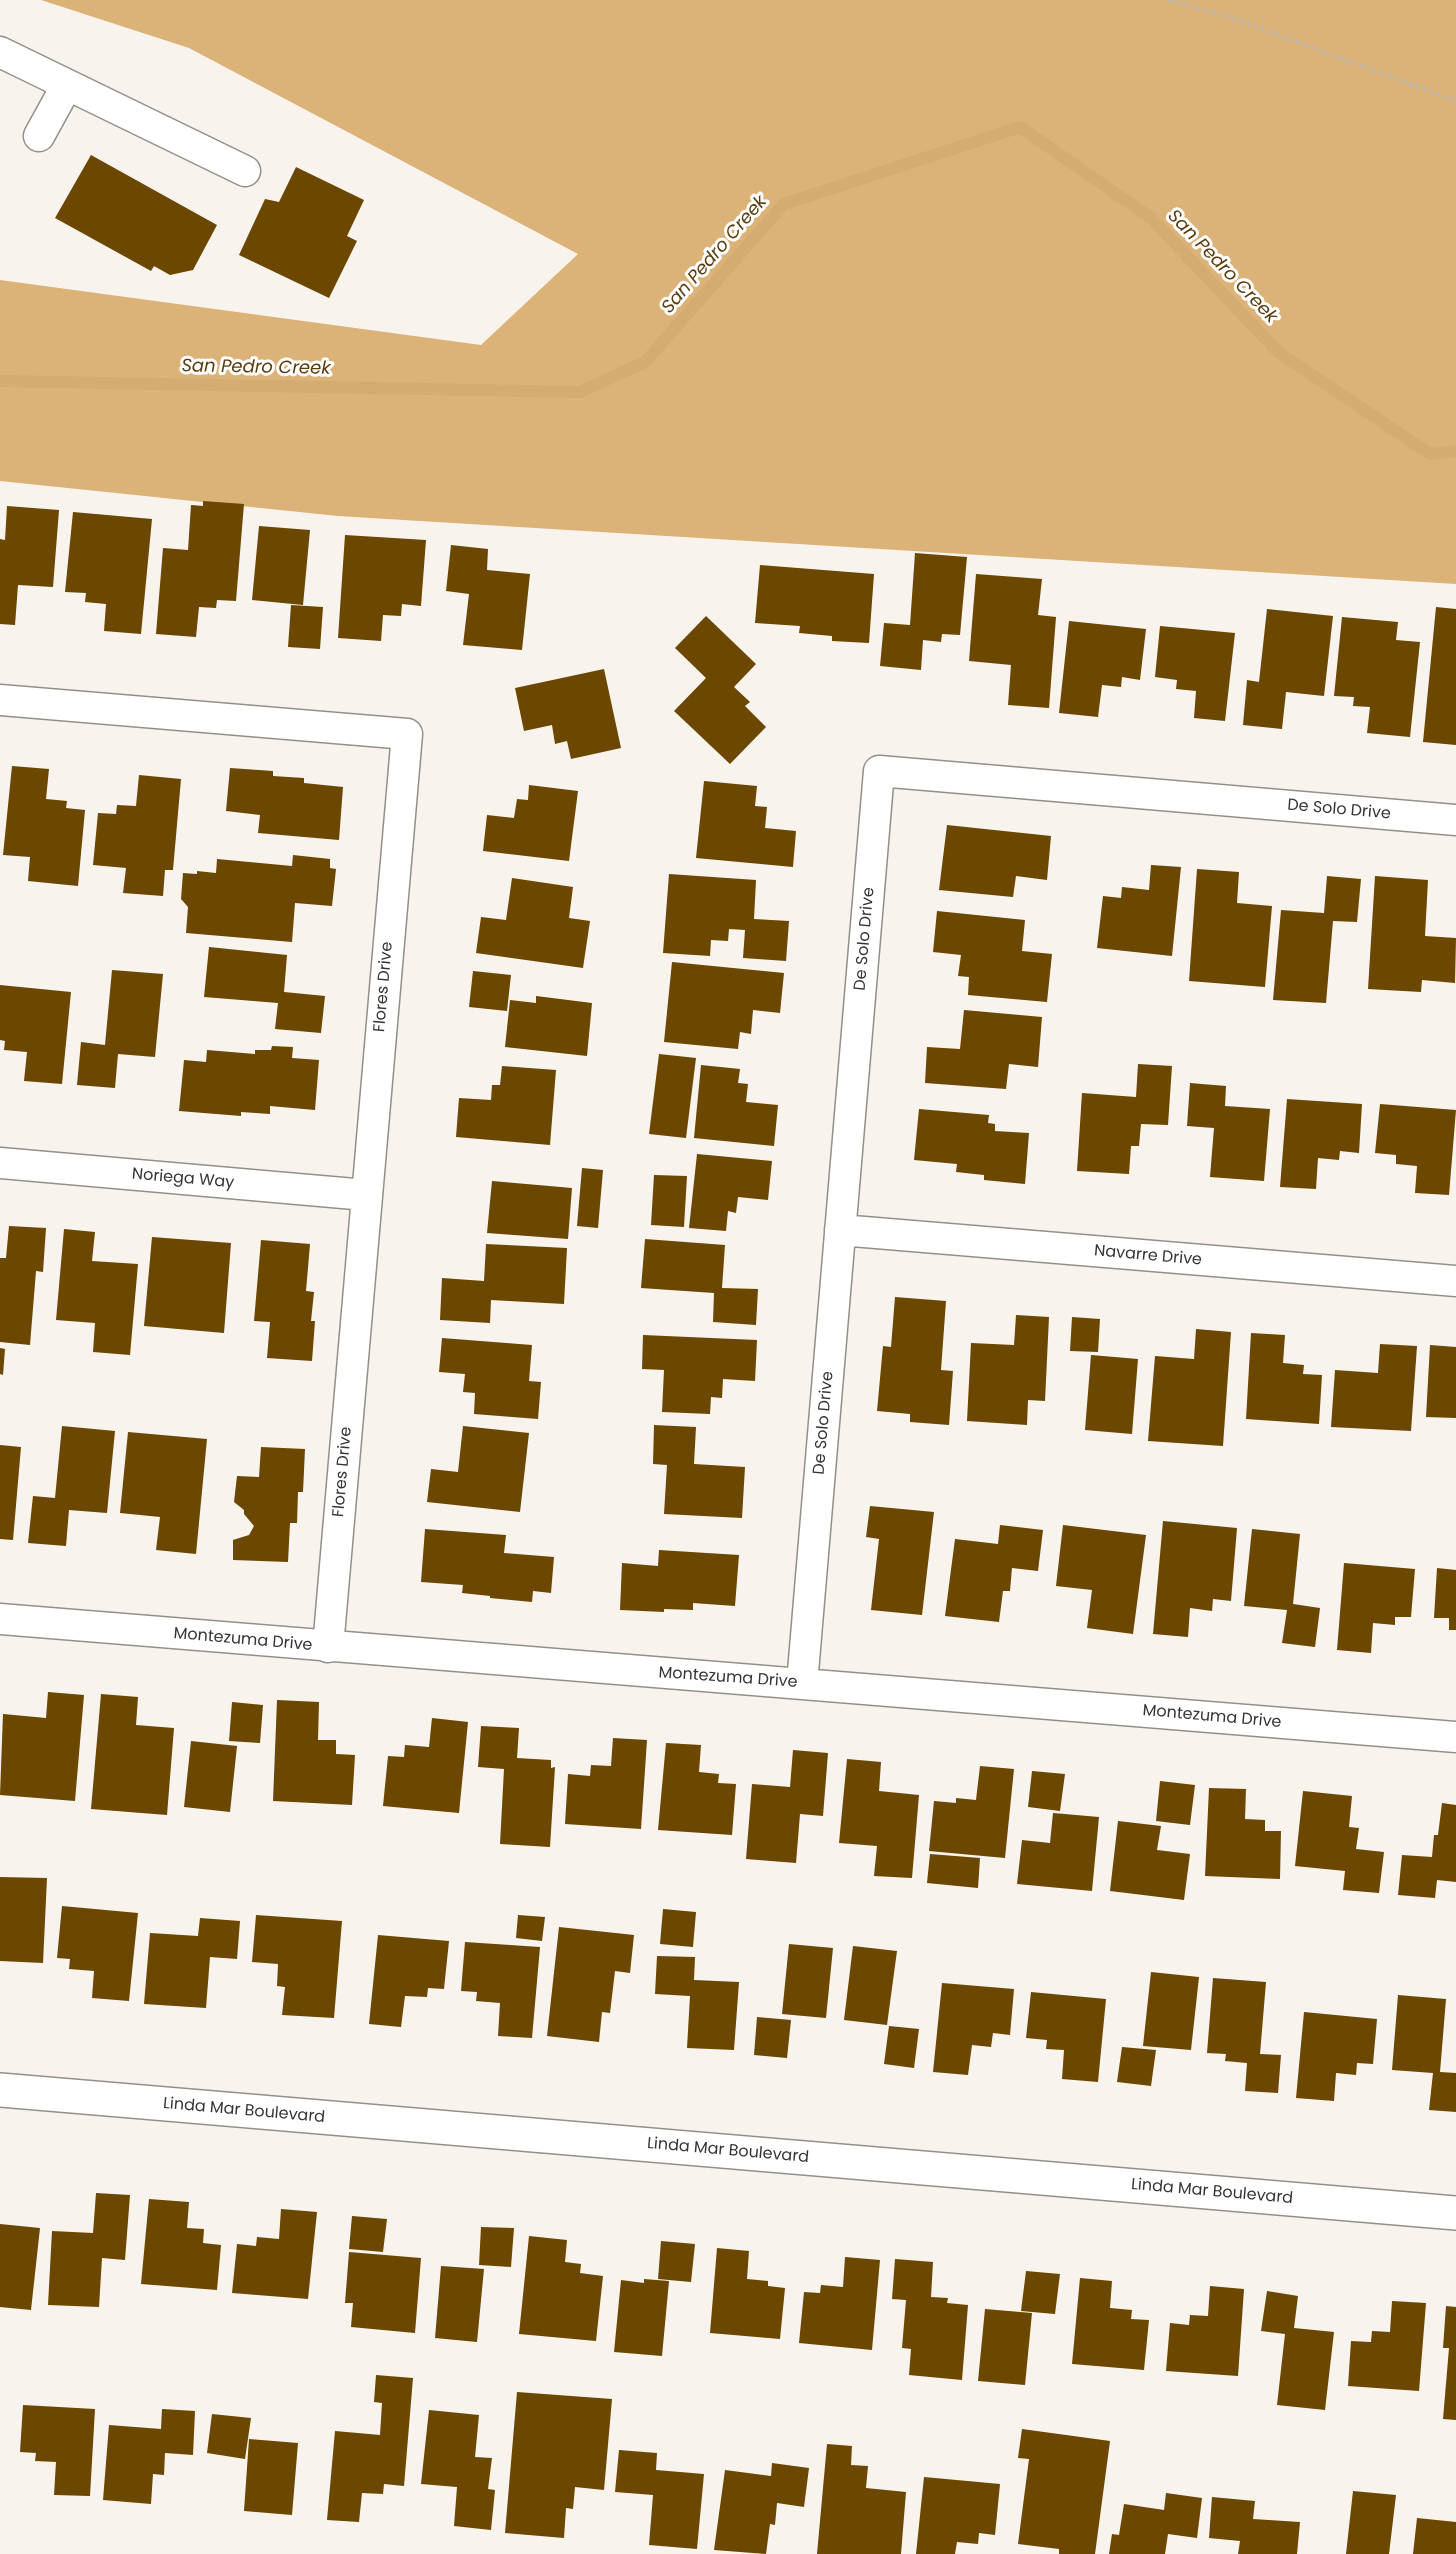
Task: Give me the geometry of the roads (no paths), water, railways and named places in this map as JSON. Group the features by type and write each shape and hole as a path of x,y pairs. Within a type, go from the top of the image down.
{"street":[{"path":"0,52 245,171"},
{"path":"39,136 67,85"},
{"name":"Flores Drive","path":"0,700 407,734 328,1647"},
{"name":"De Solo Drive","path":"802,1684 879,771 1456,820"},
{"name":"Noriega Way","path":"0,1163 366,1195"},
{"name":"Navarre Drive","path":"840,1230 1456,1281"},
{"name":"Montezuma Drive","path":"0,1619 1456,1737"},
{"name":"Linda Mar Boulevard","path":"0,2090 1456,2213"}],"waterway":[{"name":"San Pedro Creek","path":"0,381 580,392 645,362 784,204 1020,127 1151,218 1278,352 1430,454 1456,451"}]}
